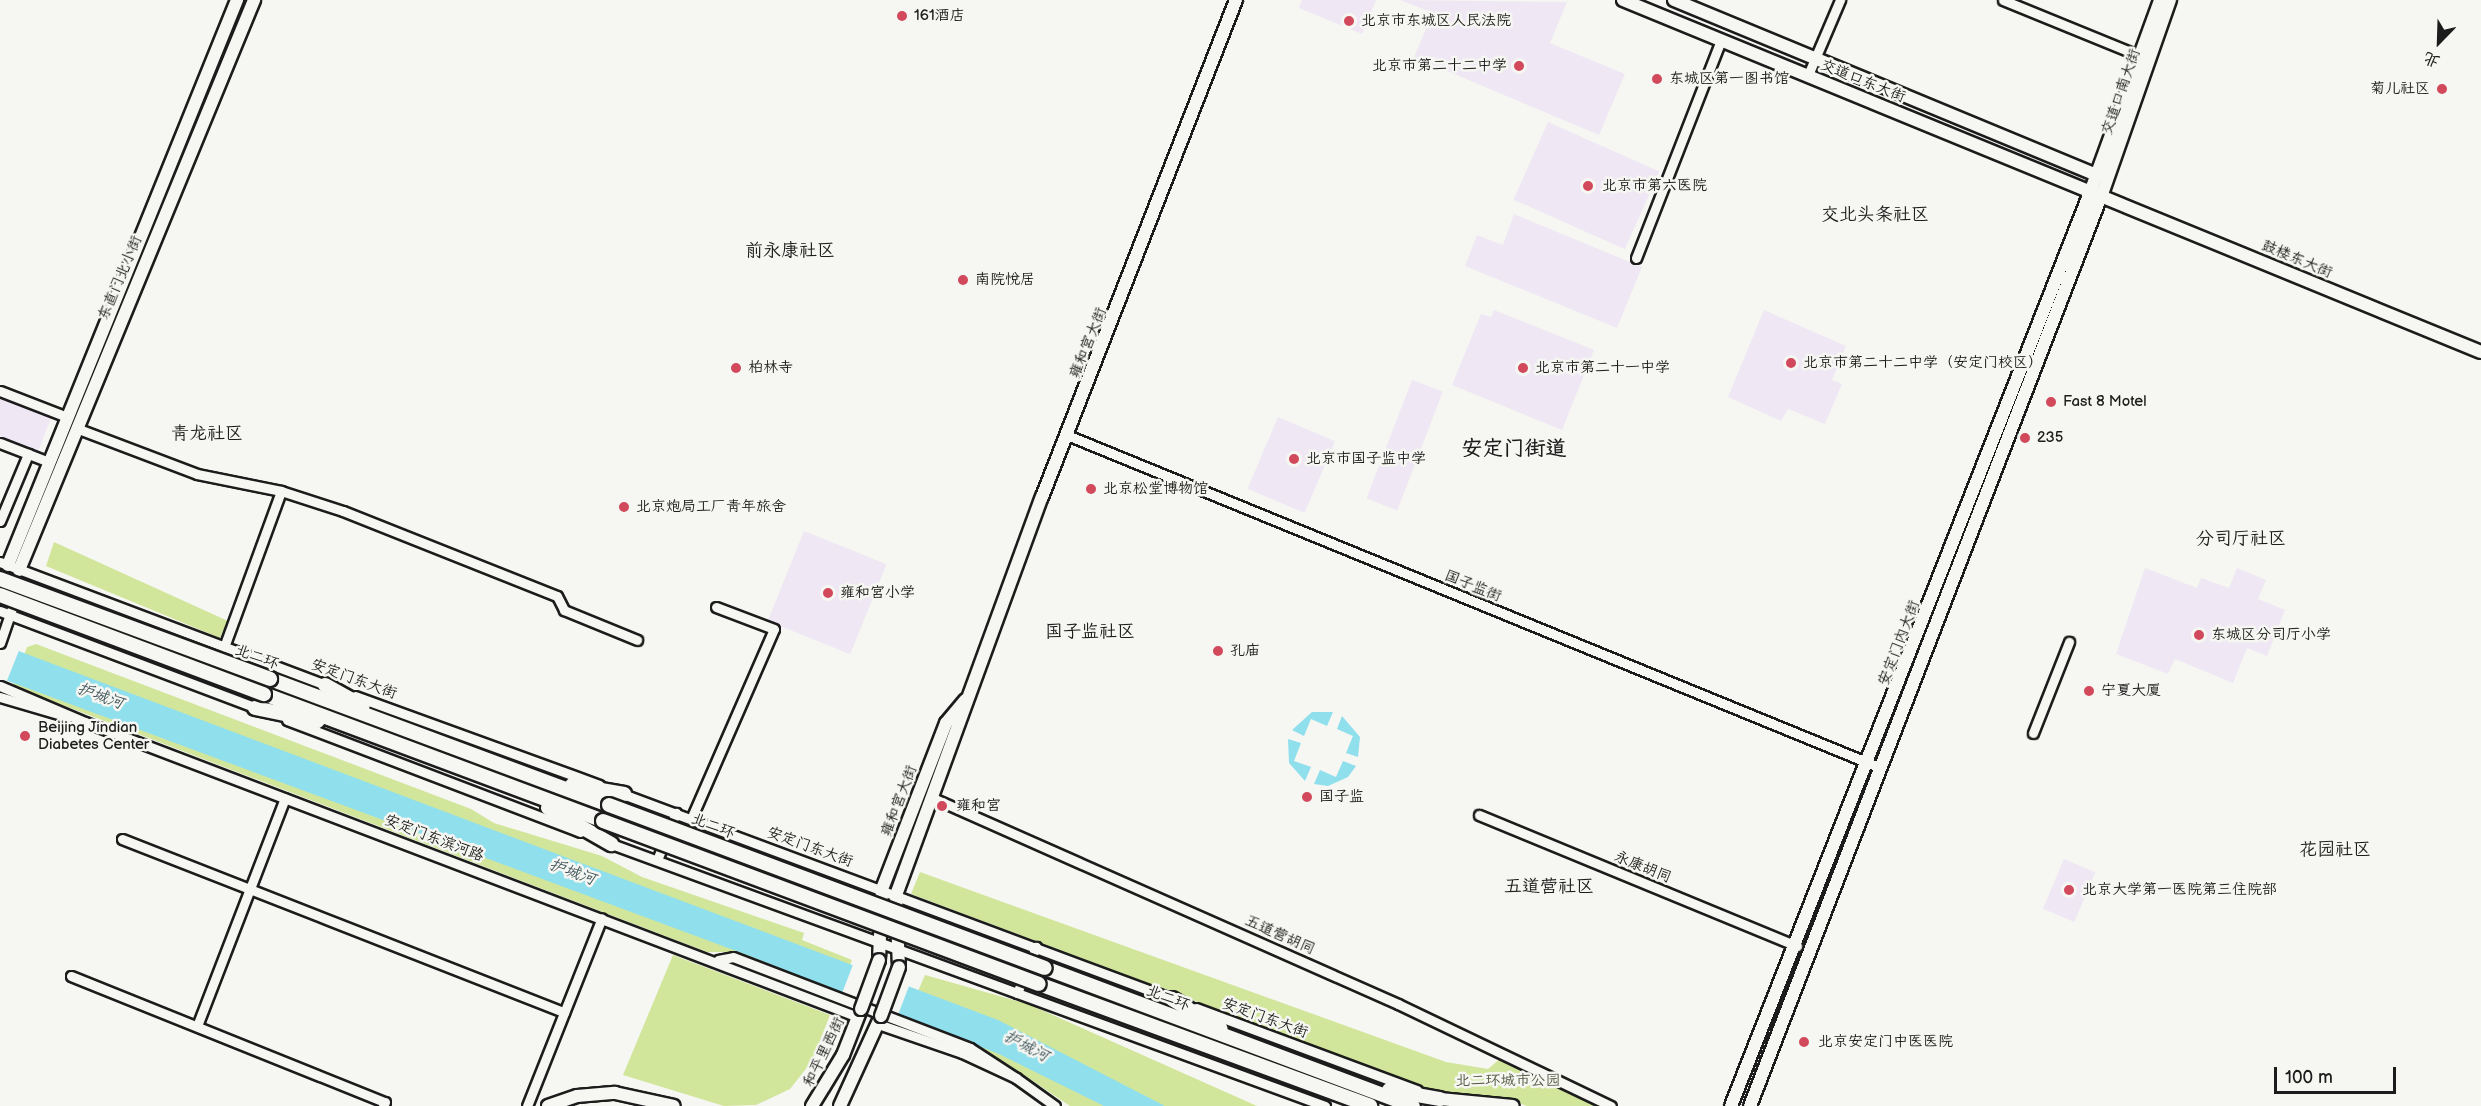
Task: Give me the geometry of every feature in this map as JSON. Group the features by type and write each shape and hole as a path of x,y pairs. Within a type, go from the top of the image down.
{"highway":[{"name":"北二环","path":"0,579 1413,1106"},
{"name":"北二环","path":"0,595 1365,1105"},
{"path":"325,685 410,731"},
{"path":"255,708 368,732"},
{"path":"539,779 624,794"},
{"path":"512,787 611,844"},
{"path":"1172,999 1254,1048"},
{"path":"1363,1086 1440,1098"}],"main road":[{"name":"东直门北小街","path":"9,566 76,428 121,298 237,0"},
{"name":"东直门北小街","path":"9,566 67,417 254,0"},
{"name":"雍和宫大街","path":"896,895 1067,435 1236,0"},
{"name":"交道口东大街","path":"1623,0 1720,43 1808,75 2096,192"},
{"name":"交道口东大街","path":"1674,0 2097,175"},
{"name":"交道口南大街","path":"2097,175 2138,55 2160,0"},
{"name":"交道口南大街","path":"2096,192 2170,0"},
{"path":"2096,192 2097,175"},
{"name":"鼓楼东大街","path":"2096,192 2481,352"},
{"name":"安定门内大街","path":"1731,1106 1797,946 2096,192"},
{"name":"安定门内大街","path":"1750,1106 1881,768 2096,192"},
{"name":"雍和宫大街","path":"879,960 882,889 946,723 968,697"},
{"path":"840,1106 879,1020 899,967 896,895"},
{"name":"和平里西街","path":"812,1106 838,1064 879,960"},
{"path":"548,1106 577,1096 615,1093 674,1106"},
{"path":"1440,1098 1513,1106"}],"street":[{"path":"1808,75 1840,0"},
{"path":"2003,0 2138,55"},
{"path":"1636,258 1720,43"},
{"path":"0,391 67,417"},
{"path":"76,428 197,474 281,491 556,596 564,610 637,640"},
{"name":"国子监街","path":"1067,435 1881,768"},
{"path":"0,443 49,462"},
{"path":"0,521 28,454"},
{"path":"224,647 281,491"},
{"path":"9,566 0,609 10,615 611,844 1325,1106"},
{"path":"2,639 10,615 9,566"},
{"name":"安定门东大街","path":"9,566 325,685 882,889 1458,1106"},
{"path":"66,636 82,593"},
{"path":"691,819 774,629 716,607"},
{"path":"166,674 182,631"},
{"path":"2033,733 2069,642"},
{"name":"安定门东滨河路","path":"0,686 84,722 859,1013"},
{"path":"0,697 84,722"},
{"path":"197,1026 248,888 285,798"},
{"name":"五道营胡同","path":"933,798 1398,1004 1611,1106"},
{"path":"657,860 676,813"},
{"name":"永康胡同","path":"1479,815 1797,946"},
{"path":"123,839 564,1012"},
{"path":"527,1106 602,918"},
{"path":"1017,993 1036,947"},
{"path":"717,960 733,957 970,1048 1054,1106"},
{"path":"70,976 385,1102 384,1106"},
{"path":"879,1020 962,1053 1016,1078"}],"shaded area":[{"name":"北京市东城区人民法院","path":"1302,0 1376,0 1362,34 1299,8"},
{"name":"北京市第二十二中学","path":"1400,0 1567,2 1550,43 1625,74 1599,135 1414,57 1433,13"},
{"name":"北京市第六医院","path":"1548,122 1659,172 1625,249 1513,200"},
{"path":"1514,214 1642,267 1617,328 1465,266 1477,235 1503,245"},
{"name":"北京市第二十一中学","path":"1494,310 1594,350 1562,430 1452,385 1481,314 1491,317"},
{"name":"北京市第二十二中学（安定门校区）","path":"1764,310 1846,346 1832,380 1842,384 1825,424 1788,409 1781,421 1728,397"},
{"path":"1412,380 1443,392 1397,510 1366,499"},
{"path":"0,395 52,416 38,451 0,436"},
{"name":"北京市国子监中学","path":"1278,417 1335,441 1305,513 1248,489"},
{"name":"雍和宫小学","path":"804,531 887,564 850,654 768,621"},
{"name":"东城区分司厅小学","path":"2145,568 2197,588 2201,578 2229,588 2237,568 2266,580 2258,599 2285,610 2267,656 2247,648 2233,683 2175,659 2168,674 2116,654"},
{"name":"北京大学第一医院第三住院部","path":"2064,859 2095,872 2074,922 2043,909"}],"green space":[{"path":"54,542 228,621 220,638 46,566"},
{"path":"36,644 471,809 494,823 602,856 642,877 804,933 802,940 852,960 839,993 730,952 707,952 13,686 27,647"},
{"name":"北二环城市公园","path":"920,872 1446,1062 1488,1069 1501,1058 1610,1106 1527,1106 1511,1100 1442,1094 911,894"},
{"path":"673,955 830,1015 812,1061 790,1089 756,1105 724,1106 623,1075"},
{"path":"925,975 1028,1004 1257,1106 1070,1106 1006,1063 906,1019"}],"water":[{"name":"护城河","path":"0,644 998,1020 1165,1106 1104,1106 999,1054 747,955 0,678"},
{"path":"1312,712 1333,712 1327,726 1311,719 1304,736 1292,730"},
{"path":"1342,716 1360,737 1358,757 1346,753 1353,736 1337,729"},
{"path":"1288,739 1301,743 1294,761 1311,767 1305,781 1289,763"},
{"path":"1343,761 1356,766 1348,777 1328,786 1314,784 1320,770 1336,777"}],"pier":[{"path":"0,641 20,648 6,683 0,681"},
{"path":"854,962 910,984 897,1016 841,995"}],"place":[{"name":"161酒店","path":"902,16"},
{"name":"北京市东城区人民法院","path":"1349,21"},
{"name":"北京市第二十二中学","path":"1519,66"},
{"name":"东城区第一图书馆","path":"1657,79"},
{"name":"菊儿社区","path":"2442,89"},
{"name":"北京市第六医院","path":"1588,186"},
{"name":"南院悦居","path":"963,280"},
{"name":"北京市第二十二中学（安定门校区）","path":"1791,363"},
{"name":"柏林寺","path":"736,368"},
{"name":"北京市第二十一中学","path":"1523,368"},
{"name":"Fast 8 Motel","path":"2051,402"},
{"name":"235","path":"2025,438"},
{"name":"北京市国子监中学","path":"1294,459"},
{"name":"北京松堂博物馆","path":"1091,489"},
{"name":"北京炮局工厂青年旅舍","path":"624,507"},
{"name":"雍和宫小学","path":"828,593"},
{"name":"东城区分司厅小学","path":"2199,635"},
{"name":"孔庙","path":"1218,651"},
{"name":"宁夏大厦","path":"2089,691"},
{"name":"Beijing Jindian Diabetes Center","path":"25,736"},
{"name":"国子监","path":"1307,797"},
{"name":"雍和宫","path":"942,806"},
{"name":"北京大学第一医院第三住院部","path":"2069,890"},
{"name":"北京安定门中医医院","path":"1804,1042"}],"district":[{"name":"交北头条社区","path":"1875,215"},
{"name":"前永康社区","path":"790,251"},
{"name":"青龙社区","path":"207,434"},
{"name":"安定门街道","path":"1514,449"},
{"name":"分司厅社区","path":"2241,539"},
{"name":"国子监社区","path":"1090,632"},
{"name":"花园社区","path":"2335,850"},
{"name":"五道营社区","path":"1549,887"}]}
